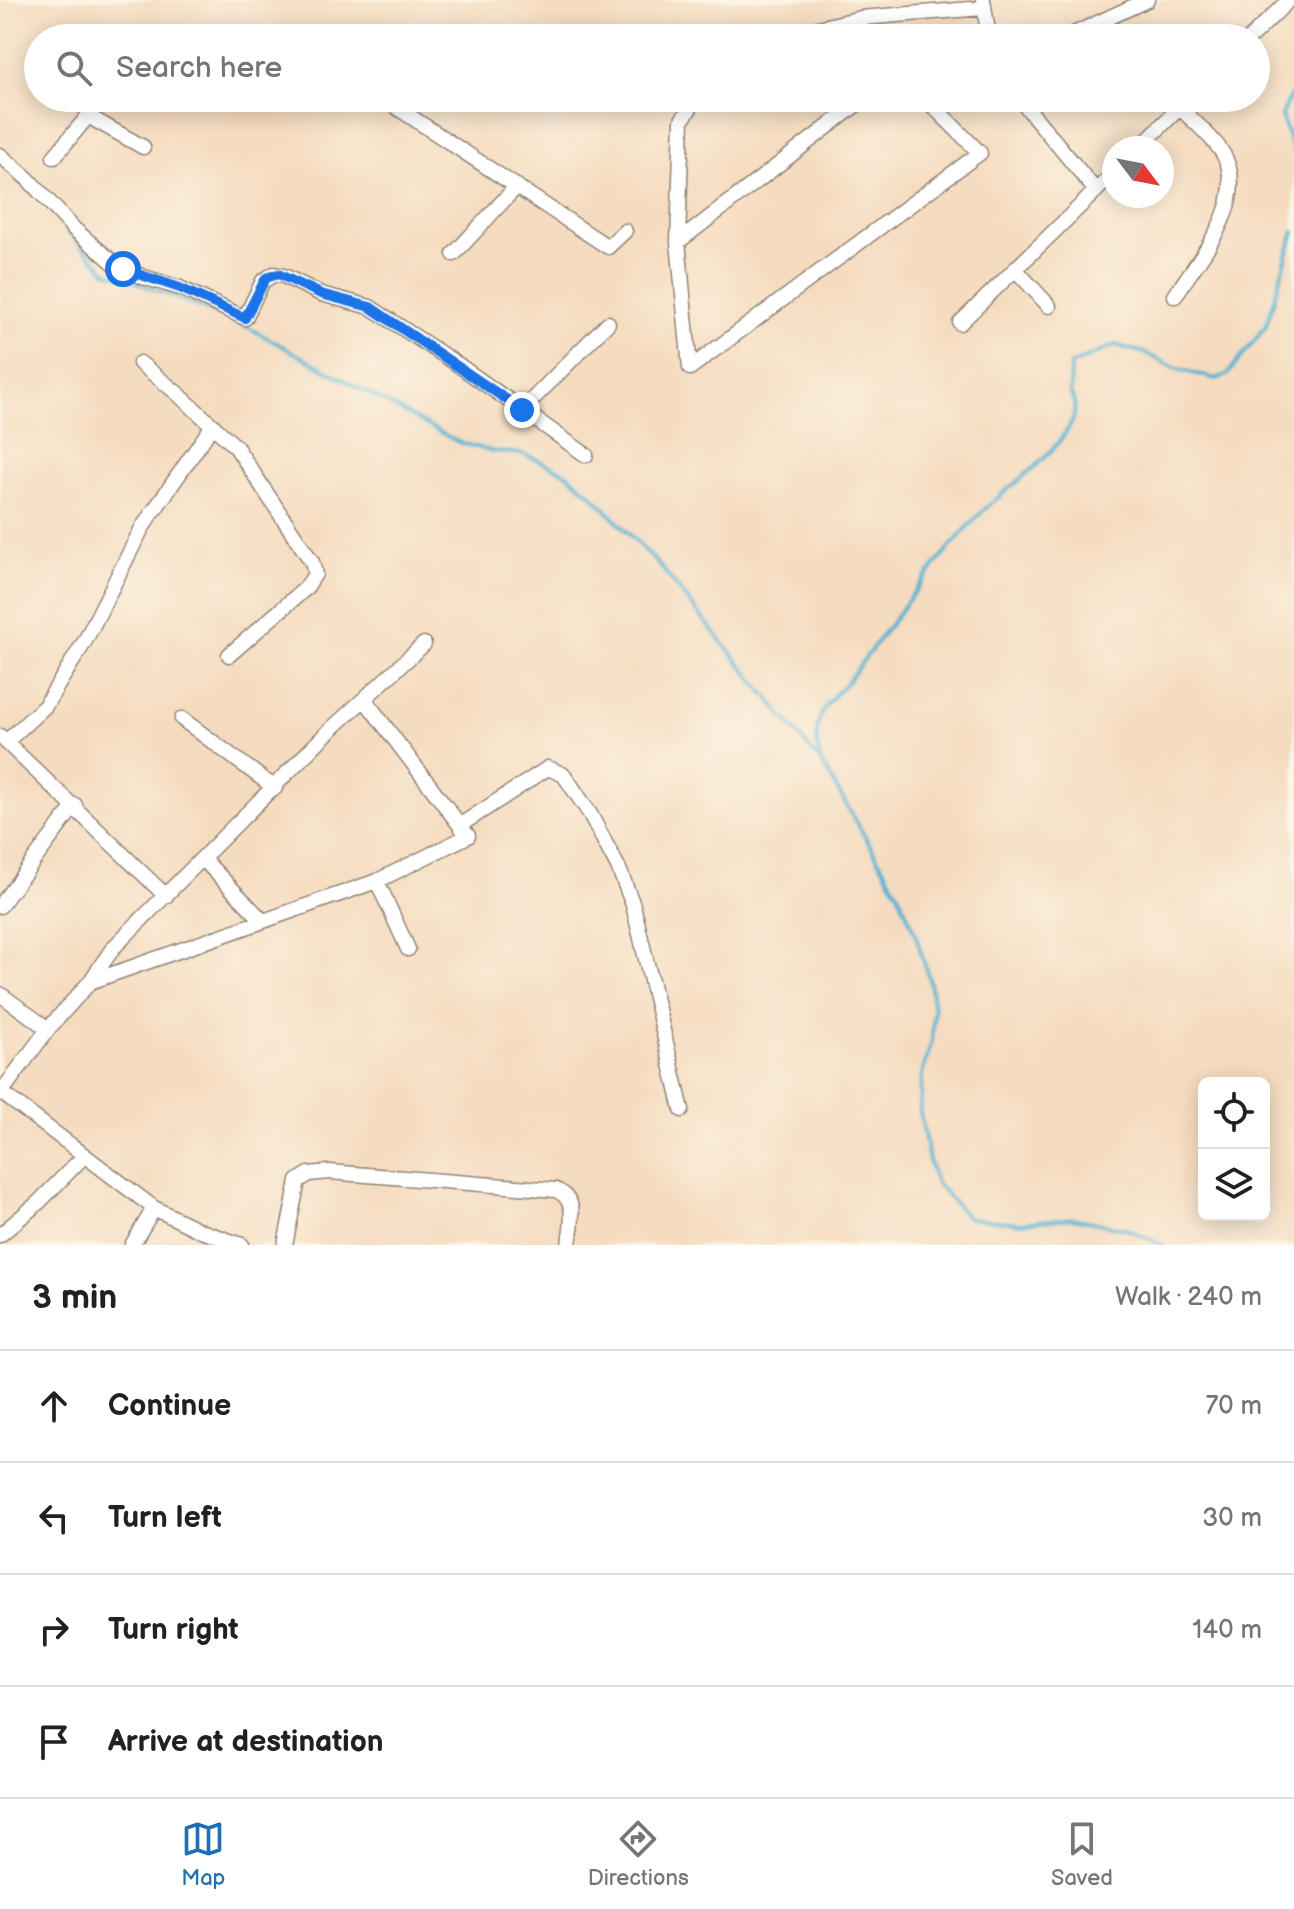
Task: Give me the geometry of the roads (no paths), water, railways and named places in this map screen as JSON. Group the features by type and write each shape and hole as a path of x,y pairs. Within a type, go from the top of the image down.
{"street":[{"path":"1095,24 1147,0"},
{"path":"1264,24 1289,0"},
{"path":"836,24 861,18 983,4 987,24"},
{"path":"404,112 608,247 625,231"},
{"path":"687,112 682,120 678,242 690,368 980,153 939,112"},
{"path":"678,242 847,112"},
{"path":"1031,112 1096,191"},
{"path":"1151,136 1175,112"},
{"path":"1175,296 1221,221 1231,185 1229,168 1222,151 1191,112"},
{"path":"54,157 88,116 143,147"},
{"path":"0,155 28,179 87,241 123,269 180,288 245,318 266,278 278,274 321,294 370,307 586,455"},
{"path":"960,323 1102,185"},
{"path":"454,254 517,186"},
{"path":"1016,270 1049,306"},
{"path":"522,410 608,323"},
{"path":"140,363 241,453 312,562 315,574 306,588 229,655"},
{"path":"166,896 75,805 3,739 34,719 45,706 85,641 142,528 213,425"},
{"path":"242,1245 201,1231 154,1208 1,1094 48,1029 90,982 113,948 326,734 424,644"},
{"path":"90,982 377,881 468,836 462,824 365,700"},
{"path":"182,719 275,788"},
{"path":"462,824 548,768 564,775 590,814 619,869 633,905 682,1110"},
{"path":"0,906 75,805"},
{"path":"203,859 263,921"},
{"path":"377,881 408,949"},
{"path":"0,994 48,1029"},
{"path":"0,1235 84,1156"},
{"path":"285,1245 296,1186 303,1177 322,1172 556,1190 567,1195 572,1205 569,1245"},
{"path":"132,1245 154,1208"}],"waterway":[{"path":"1294,89 1281,115 1294,152"},
{"path":"17,179 31,192"},
{"path":"67,231 106,271 221,315"},
{"path":"821,759 818,726 820,716 831,699 959,536 1053,449 1072,422 1071,365 1115,345 1145,353 1175,368 1216,379 1227,375 1266,326 1294,232"},
{"path":"240,323 458,442 538,460 566,473 593,496 659,565 823,765 898,893 914,930 930,982 934,1010 932,1041 922,1074 920,1112 936,1183 968,1218 1019,1223 1072,1218 1127,1229 1162,1245"}]}
